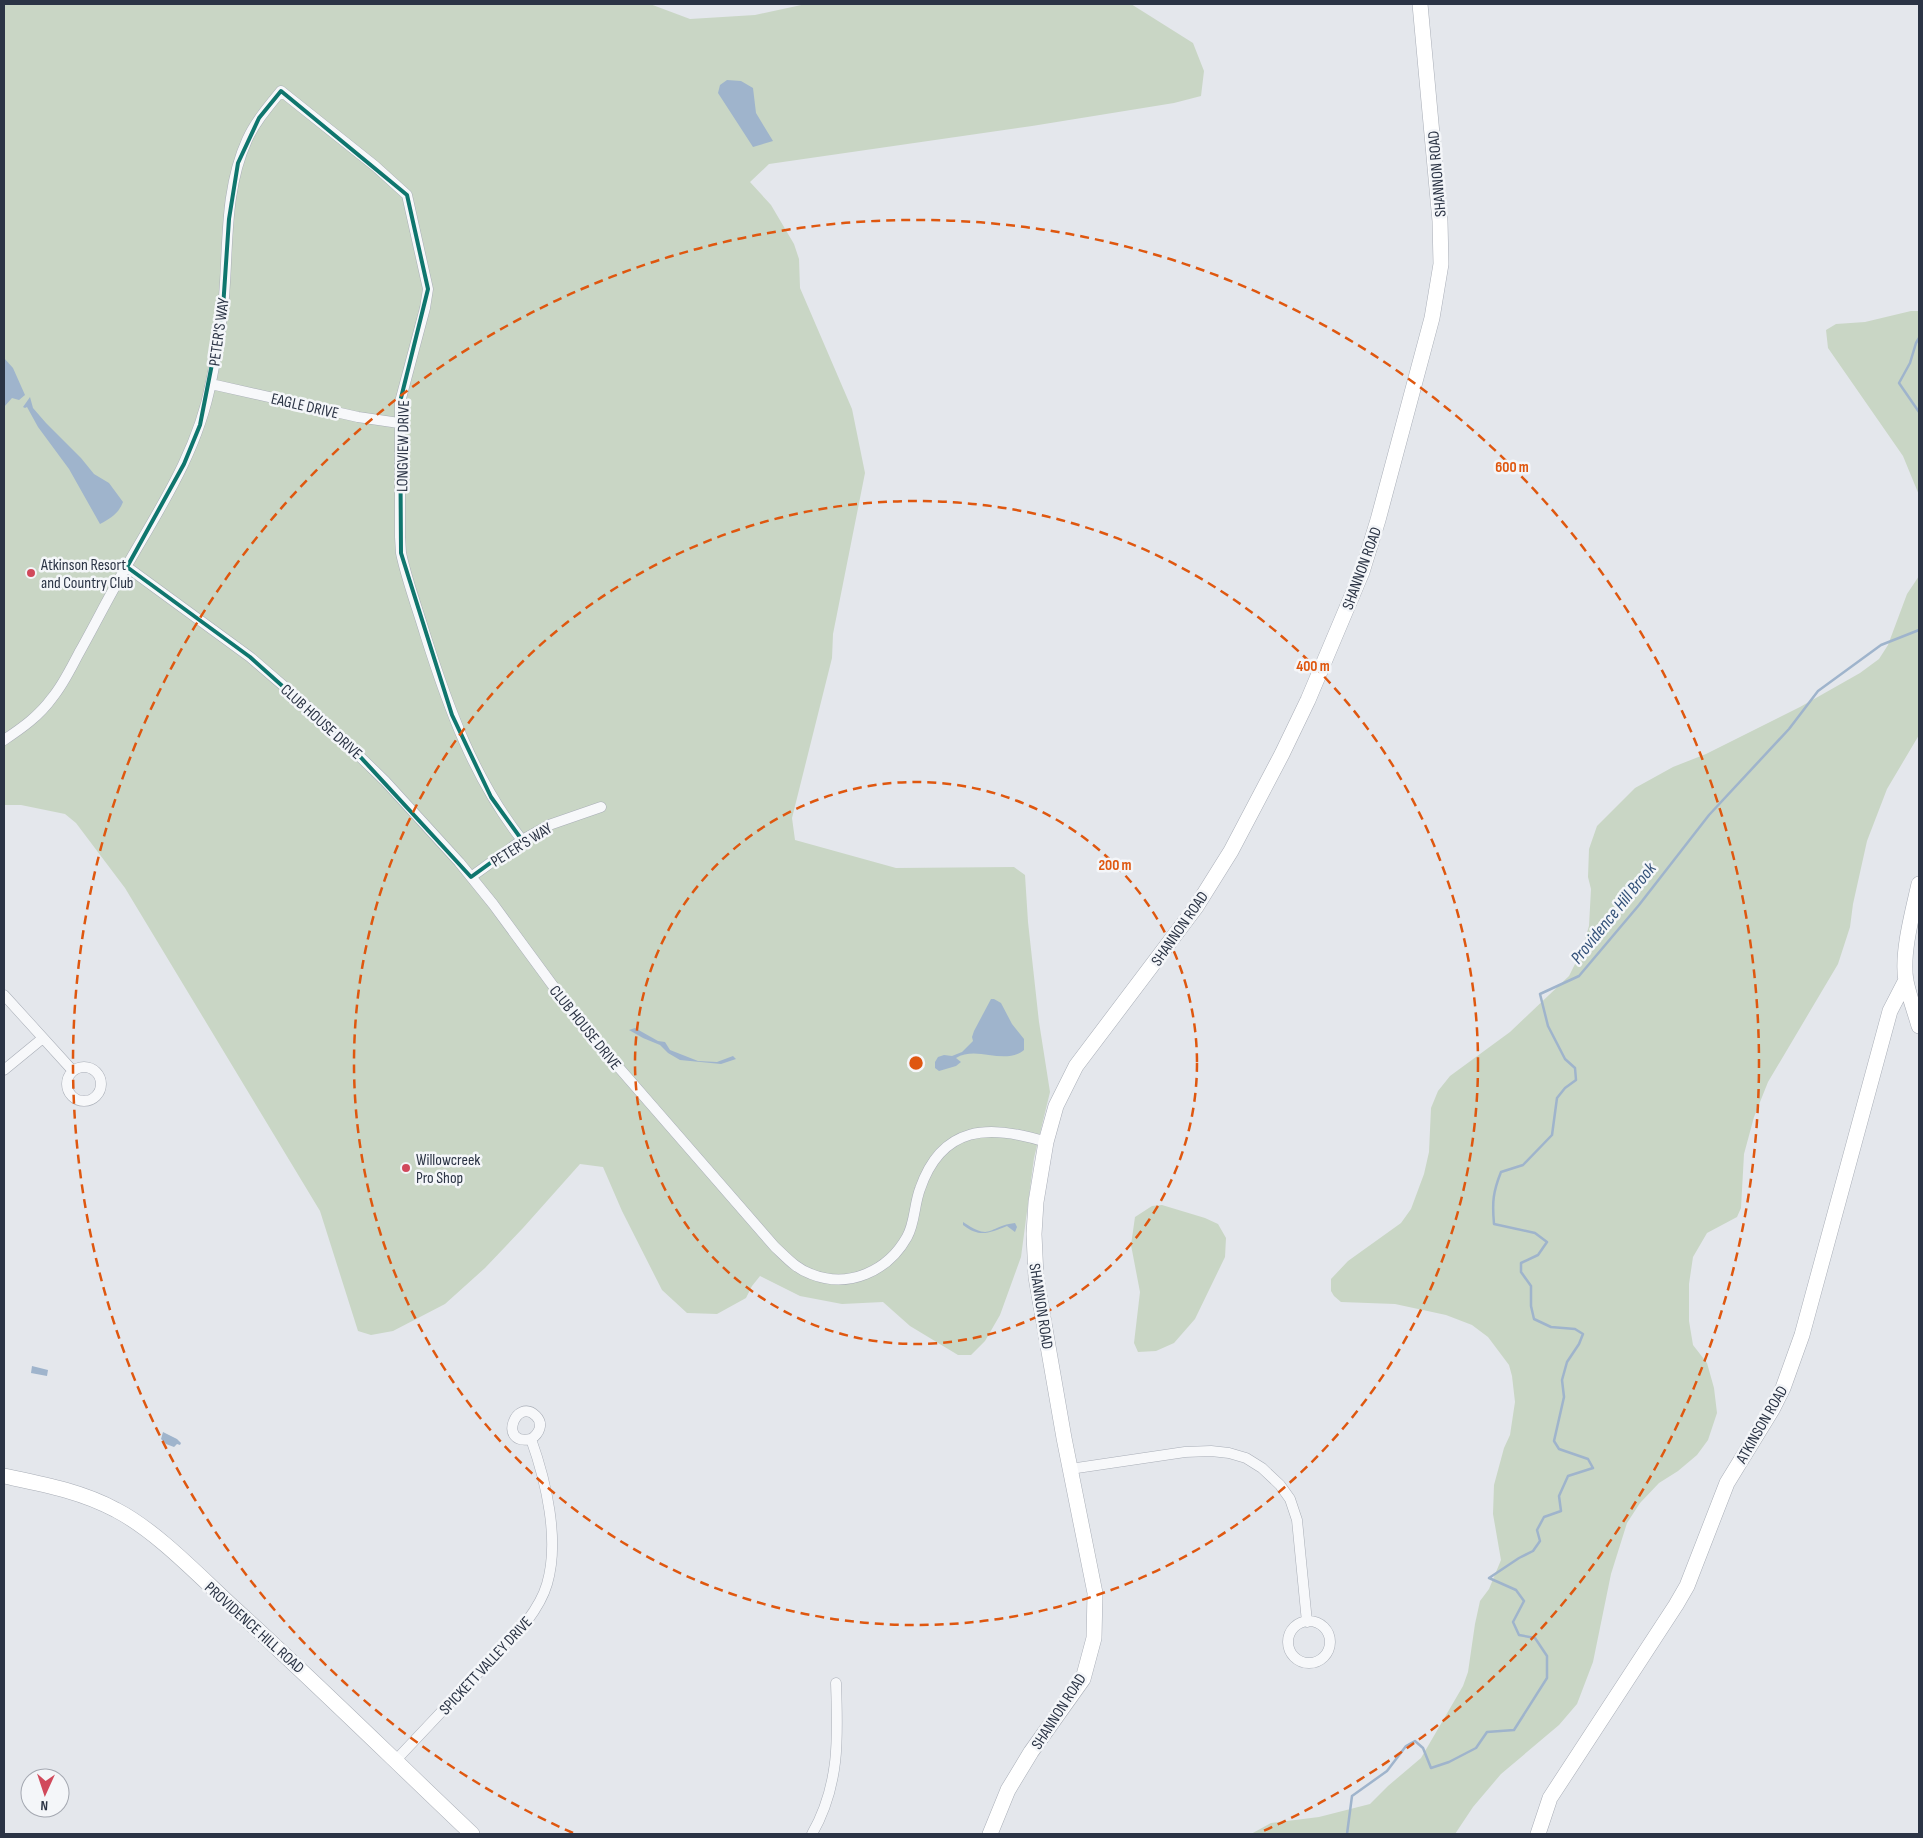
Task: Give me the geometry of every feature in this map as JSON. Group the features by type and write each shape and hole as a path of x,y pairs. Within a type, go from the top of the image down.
{"street":[{"name":"SHANNON ROAD","path":"990,1834 1008,1790 1031,1752 1083,1679 1094,1638 1095,1593 1041,1309 1034,1256 1036,1202 1046,1142 1056,1106 1076,1066 1196,908 1231,852 1308,700 1362,572 1425,346 1432,318 1441,264 1440,221 1420,4"},
{"name":"PETER'S WAY","path":"4,740 30,722 52,699 64,682 184,464 200,425 211,384 223,308 229,218 236,171 247,140 259,118 281,91"},
{"name":"LONGVIEW DRIVE","path":"281,91 407,194 428,289 425,308 400,402 400,537 404,568 452,715 491,797 522,840"},
{"name":"EAGLE DRIVE","path":"211,384 358,417 399,422"},
{"name":"CLUB HOUSE DRIVE","path":"127,567 245,653 315,713 385,781 471,877 600,1046 775,1246 791,1262 810,1274 830,1280 862,1276 881,1267 897,1253 908,1235 919,1191 927,1170 941,1151 958,1138 980,1132 1004,1132 1046,1142"},
{"name":"PETER'S WAY","path":"471,877 522,840 549,825 601,807"},
{"path":"1919,884 1910,922 1906,965 1906,980 1919,1026"},
{"name":"ATKINSON ROAD","path":"1538,1834 1550,1798 1687,1586 1727,1483 1773,1408 1783,1388 1802,1335 1890,1011 1906,980"},
{"path":"4,995 74,1071"},
{"path":"4,1070 43,1038"},
{"name":"SPICKETT VALLEY DRIVE","path":"396,1760 527,1621 540,1603 548,1583 552,1539 543,1478 531,1439"},
{"path":"1070,1469 1185,1452 1211,1451 1229,1453 1246,1458 1262,1468 1280,1485 1290,1499 1294,1513 1307,1622"},
{"name":"PROVIDENCE HILL ROAD","path":"4,1476 74,1492 116,1510 134,1522 187,1565 258,1630 472,1834"},
{"path":"1307,1622 1321,1625 1329,1636 1330,1643 1325,1656 1312,1663 1299,1661 1290,1651 1288,1645 1291,1632 1301,1623 1307,1622"},
{"path":"812,1834 822,1815 829,1794 836,1761 836,1683"}],"highlighted area":[{"path":"281,91 407,195 428,289 400,402 401,553 452,715 491,797 522,840 471,877 354,750 250,657 127,567 184,464 200,425 223,308 229,219 238,163 259,118"}],"green space":[{"path":"4,4 650,4 690,19 755,15 806,4 1131,4 1193,43 1204,71 1201,96 1174,103 1032,126 769,164 750,182 771,205 794,244 799,259 800,288 852,409 865,473 833,634 832,658 792,818 795,840 896,868 1014,867 1025,875 1039,1022 1050,1092 1034,1158 1021,1257 1000,1315 985,1341 971,1355 958,1355 910,1326 883,1302 842,1304 800,1296 760,1276 746,1298 717,1314 687,1313 662,1290 622,1211 603,1167 580,1164 485,1268 445,1304 393,1331 371,1335 358,1331 320,1211 125,888 76,823 65,814 21,805 4,805"},
{"path":"1911,311 1919,311 1919,495 1903,456 1828,348 1826,330 1836,324 1865,322"},
{"path":"1919,576 1919,735 1887,789 1867,841 1853,904 1850,927 1838,964 1768,1082 1754,1117 1744,1154 1741,1208 1737,1217 1707,1233 1693,1257 1689,1284 1689,1321 1693,1345 1707,1363 1714,1388 1717,1413 1708,1440 1697,1455 1678,1471 1659,1483 1640,1503 1627,1523 1611,1574 1593,1662 1577,1704 1559,1725 1501,1774 1473,1807 1455,1834 1251,1834 1271,1823 1319,1817 1370,1804 1421,1758 1463,1686 1468,1672 1480,1601 1489,1589 1501,1560 1493,1514 1494,1485 1504,1448 1510,1435 1515,1402 1509,1365 1488,1337 1472,1325 1446,1315 1395,1304 1341,1302 1331,1291 1331,1279 1348,1261 1401,1223 1411,1209 1424,1174 1429,1152 1431,1108 1438,1091 1450,1076 1510,1032 1569,976 1582,950 1589,926 1591,889 1588,877 1589,849 1597,826 1635,788 1673,767 1706,754 1800,707 1860,673 1879,659 1888,645 1907,594"},
{"path":"1162,1205 1205,1218 1218,1224 1226,1238 1225,1257 1195,1319 1174,1343 1156,1351 1138,1352 1134,1343 1140,1292 1131,1245 1135,1217 1152,1206"}],"water":[{"path":"727,80 741,81 753,88 756,113 773,141 753,147 718,93 720,85"},
{"path":"4,358 13,368 25,395 19,400 12,398 4,407"},
{"path":"30,397 33,408 46,423 94,474 109,483 123,502 117,512 107,520 100,524 69,469 38,427 27,407 23,407"},
{"path":"991,999 1001,1003 1012,1024 1024,1039 1024,1050 1008,1056 964,1055 956,1058 961,1062 956,1066 939,1071 935,1068 935,1062 938,1057 944,1055 952,1056 962,1052 973,1041 974,1031"},
{"path":"635,1028 658,1041 665,1042 670,1050 698,1061 717,1062 733,1056 736,1059 721,1064 680,1060 668,1053 660,1045 629,1030"},
{"path":"963,1222 985,1232 1015,1223 1017,1227 1015,1232 1007,1226 990,1232 980,1233 969,1229 963,1225"},
{"path":"32,1366 48,1370 47,1376 31,1373"},
{"path":"163,1432 177,1439 181,1443 180,1445 177,1444 174,1447 166,1444 161,1439"}],"waterway":[{"name":"Providence Hill Brook","path":"1919,338 1910,363 1899,383 1919,412"},
{"name":"Providence Hill Brook","path":"1347,1834 1352,1796 1387,1771 1406,1746 1415,1741 1423,1748 1431,1768 1449,1762 1476,1748 1487,1732 1514,1730 1547,1678 1547,1656 1535,1638 1519,1635 1513,1622 1524,1601 1516,1590 1489,1578 1533,1551 1540,1541 1537,1530 1544,1517 1561,1511 1559,1496 1568,1476 1593,1468 1588,1459 1559,1449 1554,1441 1564,1397 1562,1380 1567,1362 1583,1334 1575,1329 1551,1327 1534,1319 1531,1306 1531,1286 1521,1272 1521,1263 1538,1255 1547,1242 1535,1233 1494,1224 1494,1197 1501,1172 1523,1165 1552,1135 1557,1098 1565,1088 1576,1080 1575,1068 1565,1059 1548,1026 1540,994 1579,976 1639,905 1709,815 1789,729 1818,691 1881,645 1919,630"}],"place":[{"name":"Atkinson Resort and Country Club","path":"31,573"},
{"name":"Willowcreek Pro Shop","path":"406,1168"}]}
